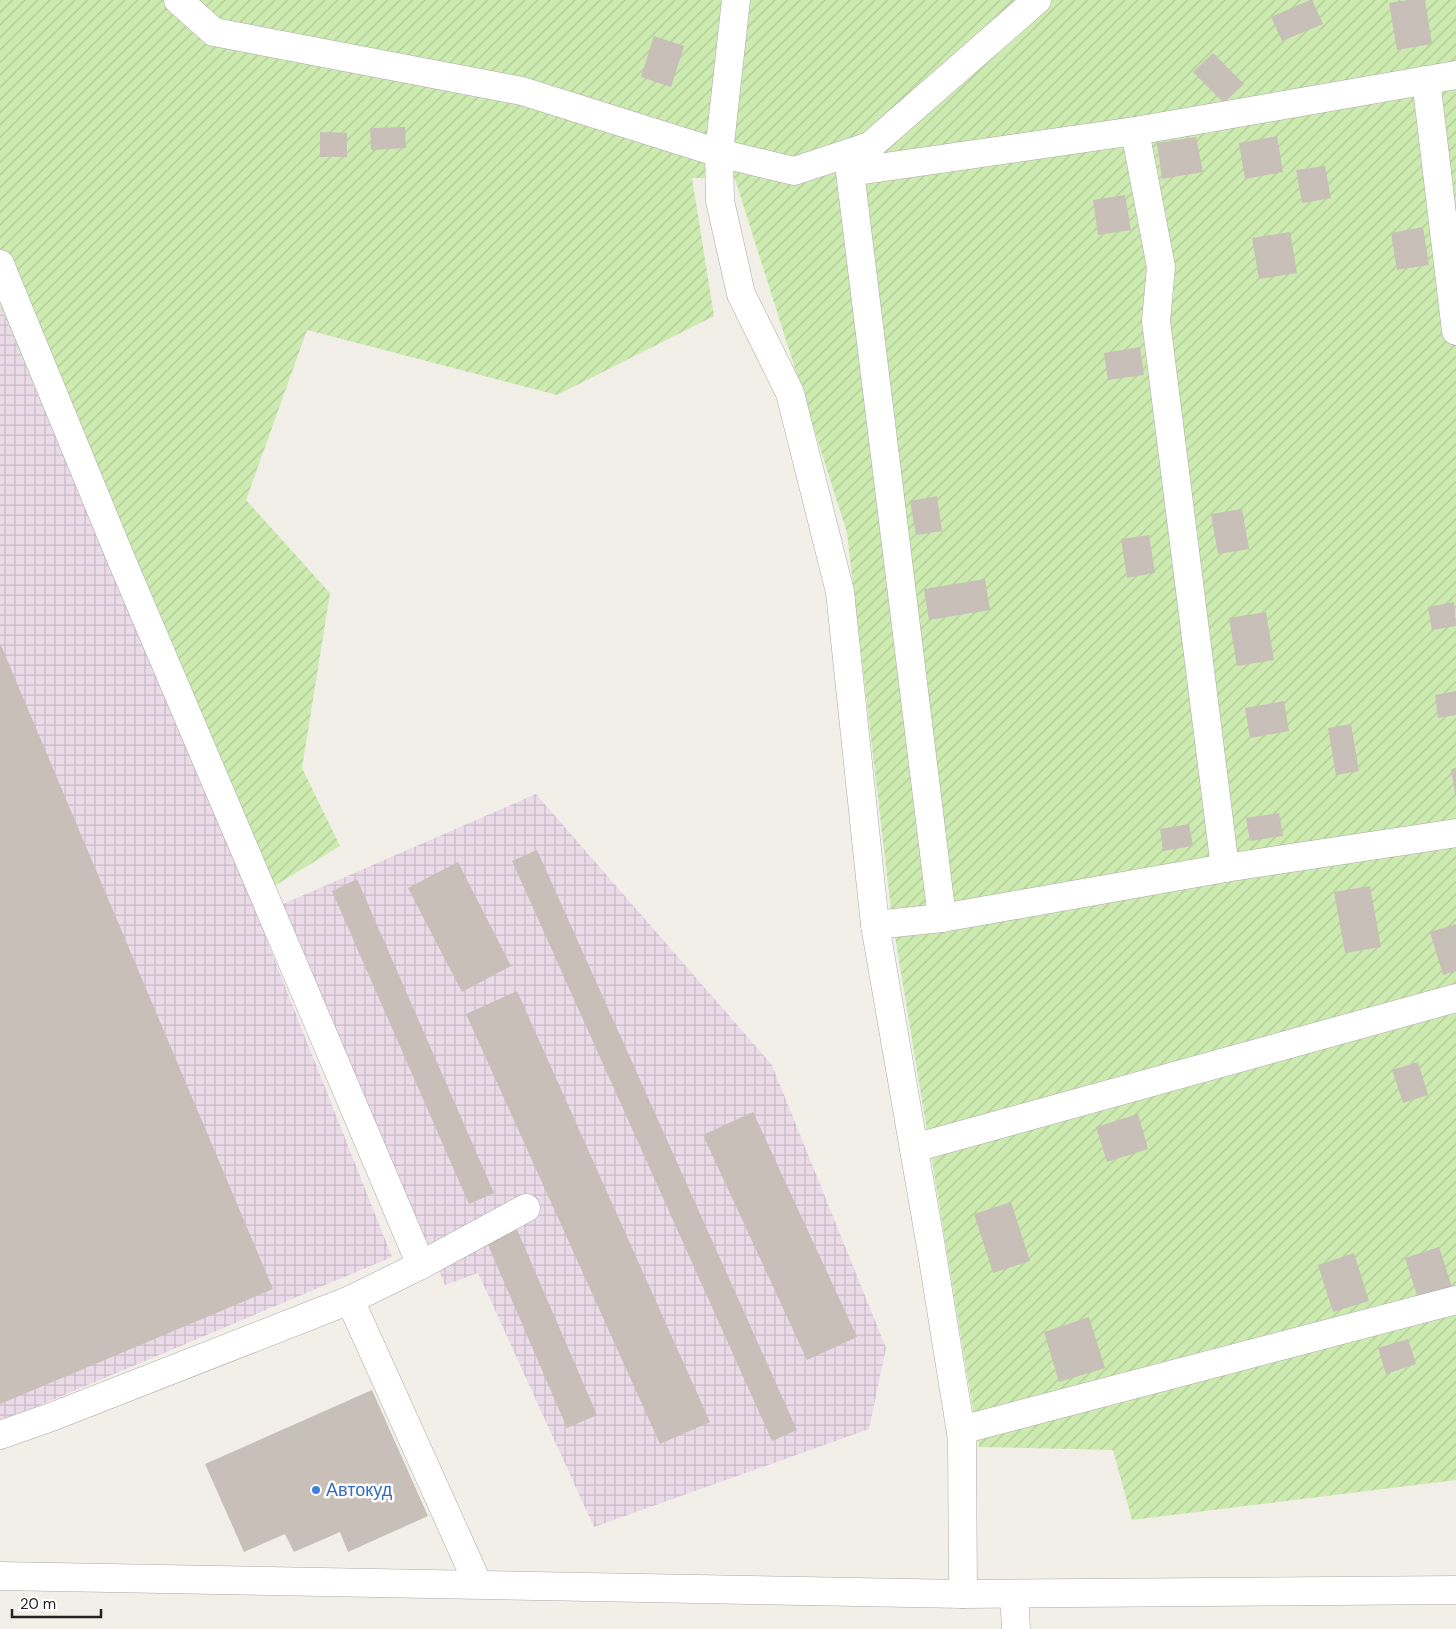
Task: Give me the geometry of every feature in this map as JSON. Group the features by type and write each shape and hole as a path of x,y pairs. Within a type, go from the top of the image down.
{"street":[{"path":"178,0 214,32 522,91 719,153 794,171 873,157 1135,131 1456,75"},
{"path":"736,0 719,153 720,201 741,294 790,393 840,592 875,924 961,1430 963,1594"},
{"path":"942,918 850,172 873,157 1037,0"},
{"path":"1426,80 1456,331"},
{"path":"1135,131 1162,267 1156,321 1225,868"},
{"path":"0,264 119,554 420,1265"},
{"path":"875,924 942,918 1225,868 1456,833"},
{"path":"914,1148 1456,998"},
{"path":"0,1435 54,1416 350,1300 526,1208"},
{"path":"350,1300 478,1584"},
{"path":"961,1430 1456,1300"},
{"path":"0,1576 963,1594 1456,1590"},
{"path":"1014,1594 1016,1629"}],"shaded area":[{"path":"0,305 251,900 392,1257 0,1422"},
{"path":"536,794 772,1065 886,1348 869,1429 594,1527 478,1273 445,1285 283,904"}],"green space":[{"path":"0,0 1456,0 1456,1480 1132,1520 1113,1450 979,1447 892,918 847,533 735,179 692,178 714,316 557,395 307,330 246,500 330,593 302,768 340,846 251,900 0,305"}],"building":[{"path":"1312,0 1323,24 1282,41 1271,17"},
{"path":"1425,0 1432,44 1397,50 1389,3"},
{"path":"654,36 684,46 671,87 641,77"},
{"path":"1213,53 1244,84 1224,103 1193,72"},
{"path":"405,127 406,148 371,150 370,128"},
{"path":"320,132 347,133 347,157 320,157"},
{"path":"1277,136 1283,172 1245,179 1239,143"},
{"path":"1196,137 1203,172 1162,179 1157,143"},
{"path":"1325,166 1331,198 1302,203 1296,170"},
{"path":"1125,195 1131,230 1098,235 1093,200"},
{"path":"1423,227 1429,265 1397,270 1391,233"},
{"path":"1290,232 1297,273 1259,279 1252,238"},
{"path":"1140,347 1144,375 1108,380 1104,353"},
{"path":"937,496 942,531 916,535 910,501"},
{"path":"1242,509 1249,549 1218,554 1211,514"},
{"path":"1149,535 1155,573 1127,578 1121,539"},
{"path":"985,579 990,610 929,620 924,589"},
{"path":"1454,602 1456,626 1432,630 1428,607"},
{"path":"1266,612 1274,660 1237,666 1229,618"},
{"path":"0,643 273,1289 0,1404"},
{"path":"1456,691 1456,715 1438,718 1435,695"},
{"path":"1284,701 1289,731 1250,738 1245,708"},
{"path":"1351,724 1359,771 1336,775 1328,728"},
{"path":"1456,768 1456,794 1455,794 1451,769"},
{"path":"1279,813 1283,836 1250,841 1246,818"},
{"path":"1189,824 1193,846 1163,851 1160,829"},
{"path":"537,850 797,1430 772,1441 512,861"},
{"path":"458,862 511,966 462,992 408,888"},
{"path":"357,879 494,1193 469,1204 332,891"},
{"path":"1370,886 1381,947 1345,953 1334,892"},
{"path":"1456,924 1456,971 1443,975 1430,932"},
{"path":"517,991 710,1422 660,1444 466,1014"},
{"path":"1418,1062 1428,1095 1403,1103 1392,1070"},
{"path":"753,1112 857,1337 807,1360 703,1135"},
{"path":"1138,1114 1148,1149 1107,1162 1096,1127"},
{"path":"1011,1202 1030,1261 993,1273 974,1214"},
{"path":"515,1225 597,1415 567,1428 485,1238"},
{"path":"1439,1247 1452,1287 1418,1298 1405,1258"},
{"path":"1354,1253 1369,1301 1333,1312 1318,1265"},
{"path":"1089,1317 1105,1368 1059,1382 1044,1332"},
{"path":"1408,1339 1416,1364 1386,1374 1378,1348"},
{"name":"Автокуд","path":"372,1390 428,1516 348,1552 340,1532 294,1552 285,1534 244,1552 205,1464"}],"place":[{"name":"Автокуд","path":"316,1490"}]}
